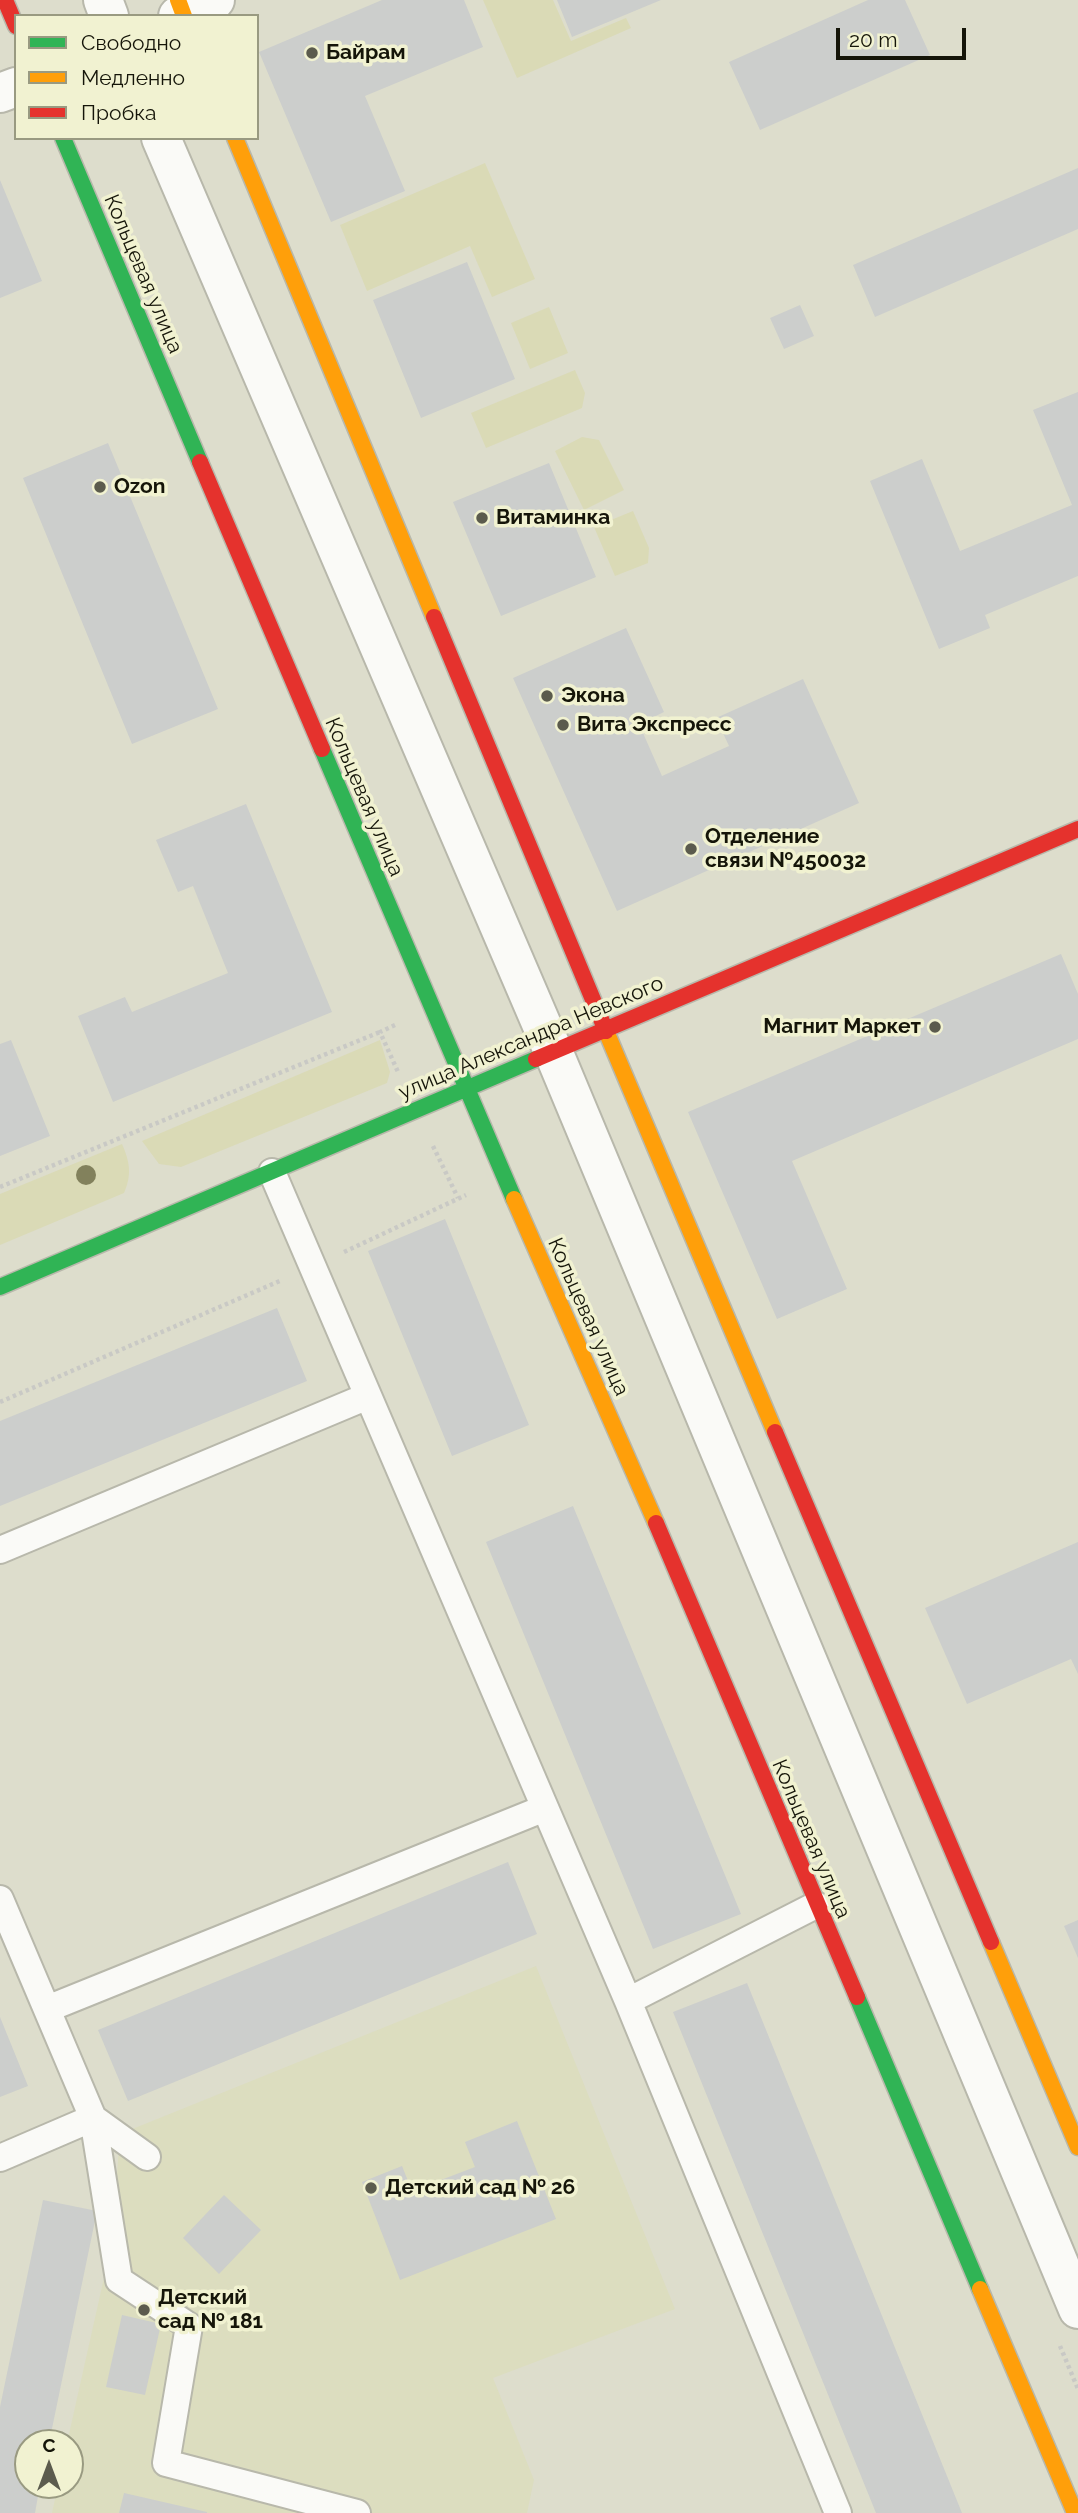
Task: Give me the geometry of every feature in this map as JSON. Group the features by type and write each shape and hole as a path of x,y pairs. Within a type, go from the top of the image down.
{"main road":[{"path":"5,0 14,21"},
{"name":"Кольцевая улица","path":"64,140 466,1089 662,1536 1075,2513"},
{"path":"236,140 605,1029 1078,2147"},
{"name":"улица Александра Невского","path":"0,1287 1078,829"}],"street":[{"path":"162,140 553,1051 1078,2309"}],"lane":[{"path":"272,1172 628,2001 838,2513"},
{"path":"0,1550 368,1396"},
{"path":"47,2009 545,1808"},
{"path":"0,1899 93,2118 119,2280 189,2326 166,2463 357,2513"},
{"path":"628,2001 817,1905"},
{"path":"93,2118 147,2157"},
{"path":"0,2158 93,2118"}],"path":[{"path":"0,1187 380,1032"},
{"path":"0,1402 312,1267 458,1199"}],"shaded area":[{"path":"483,0 553,0 571,41 626,18 631,28 517,78"},
{"path":"485,163 535,279 492,297 470,246 367,291 340,225"},
{"path":"549,307 568,353 530,369 511,323"},
{"path":"575,370 585,393 582,408 486,448 471,413"},
{"path":"582,437 599,440 624,490 584,510 555,451"},
{"path":"633,511 649,548 648,563 615,576 594,527"},
{"path":"380,1040 390,1072 387,1083 181,1167 159,1164 142,1141"},
{"path":"122,1144 129,1168 124,1193 0,1245 0,1194"},
{"name":"Детский сад № 26","path":"536,1966 675,2309 493,2378 534,2480 527,2513 52,2513 55,2499 84,2499 84,2429 70,2429 112,2242 120,2134"}],"building":[{"path":"382,0 464,0 483,47 365,96 405,191 331,222 259,52"},
{"path":"557,0 661,0 572,37"},
{"path":"868,0 905,0 930,55 760,130 729,62"},
{"path":"1078,168 1078,229 875,317 853,265"},
{"path":"0,180 42,281 0,298"},
{"path":"467,262 515,379 421,418 373,300"},
{"path":"800,305 814,336 784,349 770,318"},
{"path":"1078,392 1078,576 985,615 990,628 939,649 870,481 922,459 960,551 1072,505 1033,410"},
{"path":"108,443 218,709 132,744 23,478"},
{"path":"549,463 596,577 501,616 453,502"},
{"path":"626,628 664,712 639,724 662,776 729,746 716,718 803,679 859,803 617,911 513,678"},
{"path":"246,804 332,1012 113,1102 78,1016 125,997 132,1012 228,973 193,886 178,892 156,840"},
{"path":"1061,954 1078,994 1078,1039 792,1161 847,1289 777,1319 688,1112"},
{"path":"11,1040 50,1136 0,1156 0,1044"},
{"path":"445,1219 529,1425 452,1456 368,1251"},
{"path":"277,1308 307,1381 0,1506 0,1421"},
{"path":"573,1506 741,1914 653,1949 486,1542"},
{"path":"1078,1542 1078,1674 1071,1659 967,1704 925,1608"},
{"path":"508,1862 537,1934 128,2101 98,2030"},
{"path":"1078,1920 1078,1958 1064,1926"},
{"path":"747,1983 962,2513 876,2513 673,2012"},
{"path":"0,2017 28,2086 0,2097"},
{"path":"517,2121 556,2219 400,2280 362,2182 402,2166 412,2191 475,2167 465,2142"},
{"path":"224,2195 261,2230 219,2274 183,2238"},
{"path":"43,2200 97,2211 52,2429 14,2429 14,2499 38,2499 35,2513 0,2513 0,2407"},
{"path":"122,2315 161,2324 145,2395 106,2387"},
{"path":"124,2493 207,2512 207,2513 119,2513"}],"traffic: fast":[{"path":"64,140 200,462"},
{"path":"322,749 514,1199"},
{"path":"0,1287 536,1059"},
{"path":"857,1997 980,2289"}],"traffic: slow":[{"path":"178,0 183,14"},
{"path":"236,140 434,617"},
{"path":"606,1031 775,1432"},
{"path":"514,1199 656,1523"},
{"path":"991,1942 1078,2147"},
{"path":"980,2289 1075,2513"}],"traffic: jam":[{"path":"5,0 14,21"},
{"path":"200,462 322,749"},
{"path":"434,617 606,1031"},
{"path":"536,1059 1078,829"},
{"path":"775,1432 991,1942"},
{"path":"656,1523 857,1997"}],"place":[{"name":"Байрам","path":"312,53"},
{"name":"Ozon","path":"100,487"},
{"name":"Витаминка","path":"482,518"},
{"name":"Экона","path":"547,696"},
{"name":"Вита Экспресс","path":"563,725"},
{"name":"Отделение связи №450032","path":"691,849"},
{"name":"Магнит Маркет","path":"935,1027"},
{"name":"Детский сад № 26","path":"371,2188"},
{"name":"Детский сад № 181","path":"144,2310"}]}
